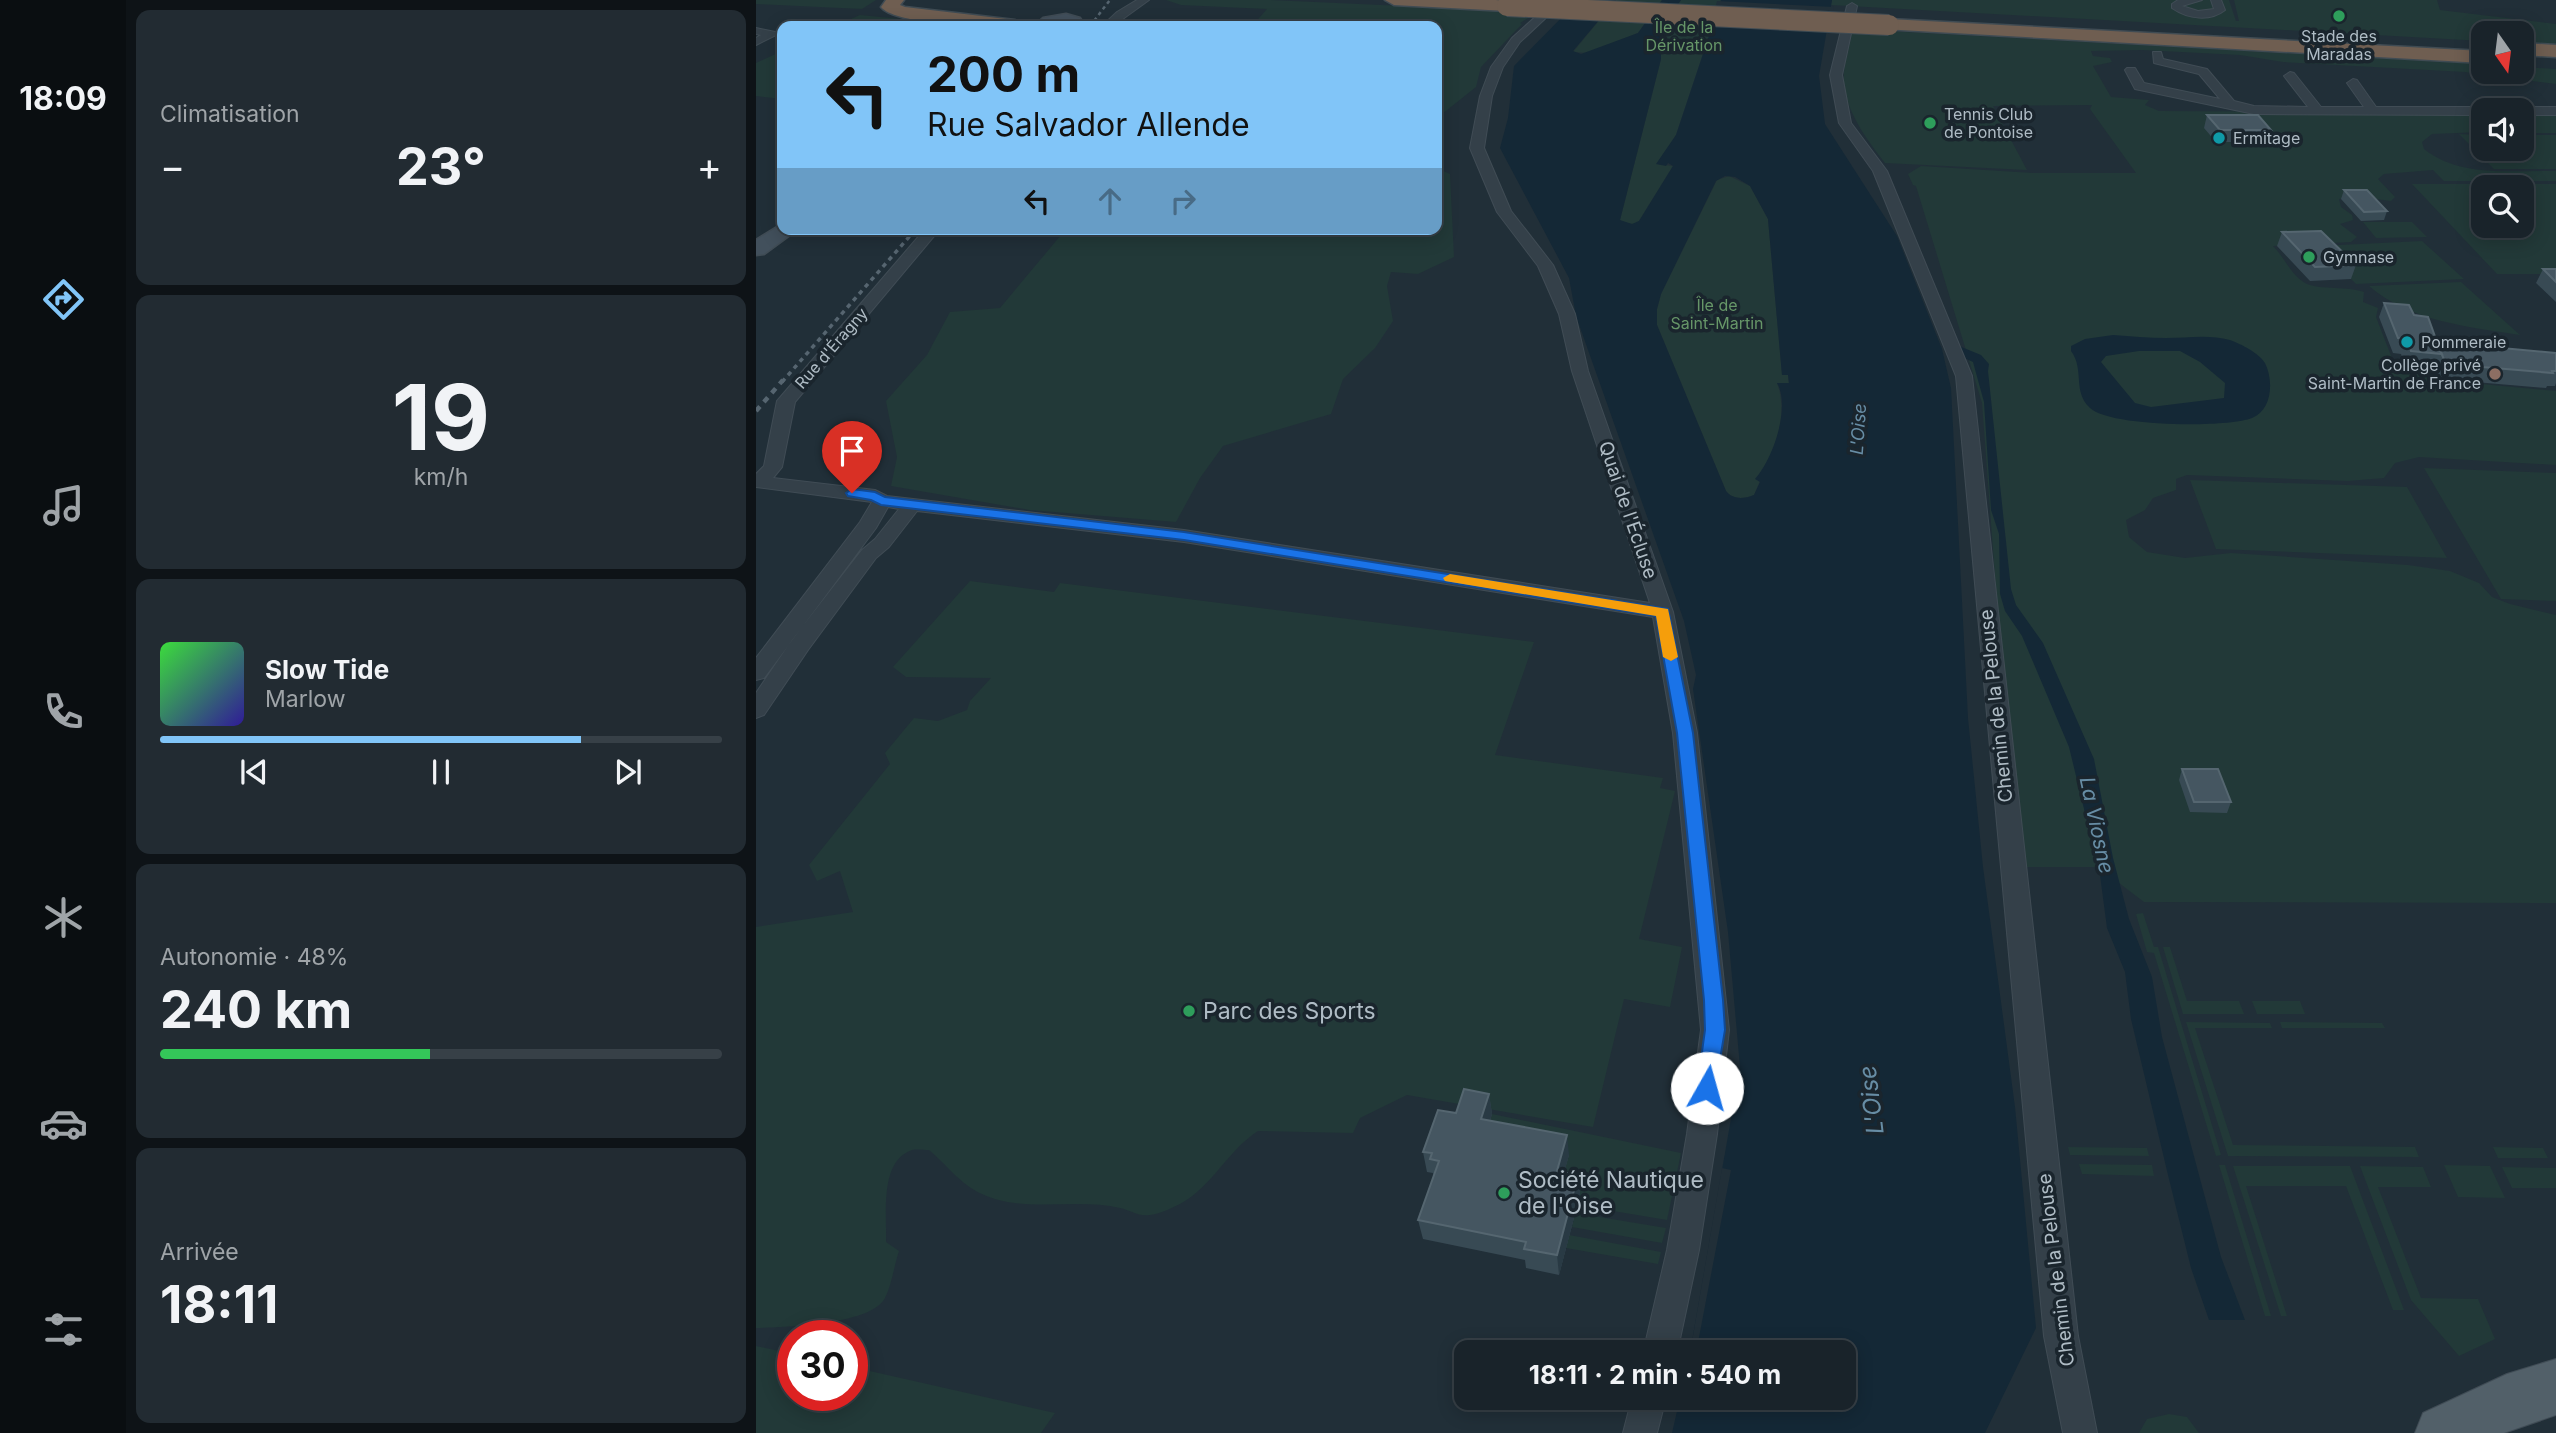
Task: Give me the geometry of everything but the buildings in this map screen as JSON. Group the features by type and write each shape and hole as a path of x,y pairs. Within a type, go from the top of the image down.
{"highway":[{"path":"895,0 890,7 901,12 974,21"},
{"path":"1394,0 2471,45"},
{"path":"1604,0 2471,56"},
{"path":"2534,50 2556,51"},
{"path":"2534,60 2556,61"}],"main road":[{"path":"756,249 778,235"},
{"path":"2442,1433 2507,1402 2556,1387"}],"street":[{"path":"1113,21 1144,0"},
{"path":"2197,0 2176,6 2187,13 2209,14 2220,10 2216,0"},
{"name":"Quai de l'Écluse","path":"1557,4 1516,40 1497,67 1486,96 1477,148 1504,212 1545,265 1566,314 1580,371 1663,612 1685,733 1715,1030 1685,1237 1663,1340"},
{"name":"Chemin de la Pelouse","path":"1852,6 1836,75 1845,123 1880,171 1964,376 2061,1336 2080,1433"},
{"path":"756,31 774,33 756,42"},
{"path":"2157,54 2158,61 2203,71 2230,104"},
{"path":"2131,70 2139,86 2253,110 2471,111"},
{"path":"2290,76 2318,111"},
{"path":"2353,83 2373,111"},
{"path":"2534,111 2556,111"},
{"name":"Rue d'Éragny","path":"758,481 773,467 783,407 794,391 928,235"},
{"path":"758,481 875,496 881,501 943,506 1184,536 1663,612"},
{"path":"756,673 869,524 881,501"},
{"path":"756,710 800,645 869,554 882,543 912,505"},
{"path":"869,524 874,542 869,554"},
{"path":"1640,1433 1646,1410"}],"green space":[{"path":"756,0 876,0 862,9 756,4"},
{"path":"1166,0 1270,0 1538,12 1520,23 1522,24 1481,67 1476,87 1442,114 1442,21 1256,21 1267,9 1181,5"},
{"name":"Île de la Dérivation","path":"1616,0 1662,0 1638,33 1587,53 1573,52"},
{"name":"Île de la Dérivation","path":"1681,0 1721,0 1676,135 1657,164 1673,166 1639,221 1634,224 1623,223 1620,220 1661,59 1660,29"},
{"path":"1832,0 2229,0 2236,21 2239,21 2234,0 2437,0 2440,10 2531,21 2471,21 2471,40 1831,5"},
{"path":"860,15 921,21 846,21"},
{"path":"2534,21 2556,24 2556,46 2534,45"},
{"path":"1852,29 2471,63 2471,73 2283,62 2240,55 2142,50 2091,51 2093,56 2110,58 2112,62 2093,66 2111,97 2149,100 2145,105 2159,111 2471,113 2471,132 2432,134 2422,142 2424,149 2454,165 2470,168 2556,171 2556,181 2534,181 2534,175 2471,175 2471,181 2444,181 2433,170 2384,174 2378,179 2395,197 2391,201 2360,197 2339,199 2341,207 2352,215 2353,220 2340,224 2357,237 2351,242 2273,246 2297,277 2307,284 2364,292 2363,302 2378,308 2376,317 2395,366 2433,370 2439,380 2556,391 2556,465 2419,457 2395,463 2384,478 2348,481 2187,475 2176,479 2176,490 2153,498 2145,510 2126,520 2129,537 2147,552 2185,558 2231,553 2408,565 2450,571 2479,583 2492,597 2556,615 2556,903 2144,902 2098,867 2026,867 2003,683 1982,403 1916,186 1908,174 1921,166 2033,173 2136,173 2090,109 2092,105 1993,106 2027,170 1885,163 1856,121 1846,97 1844,72"},
{"path":"777,53 777,98 756,96 756,63"},
{"path":"2534,68 2556,69 2556,84 2534,81"},
{"path":"2534,114 2556,114 2556,133 2534,133"},
{"path":"2459,134 2471,134 2471,146"},
{"path":"2534,135 2556,135 2556,169 2494,169 2486,161 2534,161"},
{"path":"1442,170 1450,174 1454,257 1418,274 1391,272 1387,286 1393,321 1375,348 1343,379 1331,414 1223,446 1200,478 1176,522 1030,510 891,486 897,457 886,401 927,355 950,312 1000,308 1061,235 1442,235"},
{"name":"Île de Saint-Martin","path":"1729,176 1750,186 1768,219 1782,374 1788,375 1789,384 1777,383 1781,407 1778,433 1769,458 1756,479 1760,481 1754,495 1743,498 1732,496 1726,491 1657,325 1661,294 1717,180"},
{"path":"2412,184 2471,184 2471,238 2534,238 2534,184 2556,184 2556,274 2497,274"},
{"path":"2363,222 2412,222 2427,237 2376,238"},
{"path":"2422,241 2464,279 2356,284 2319,246"},
{"path":"2461,282 2520,335 2440,321 2421,315 2385,298 2369,286"},
{"path":"2424,468 2556,473 2556,601 2501,599"},
{"path":"2190,480 2407,487 2447,558 2216,549"},
{"name":"Parc des Sports","path":"970,581 1054,592 1060,583 1534,642 1495,755 1663,778 1660,788 1675,791 1639,939 1682,947 1670,1007 1624,999 1593,1127 1407,1095 1360,1118 1353,1133 1258,1131 1191,1197 1154,1214 1138,1214 1103,1205 1033,1204 998,1200 967,1185 929,1150 912,1150 901,1156 894,1165 887,1190 886,1242 899,1251 885,1298 877,1307 845,1319 777,1320 777,1327 756,1328 756,927 853,912 840,871 817,881 809,865 890,764 885,753 914,718 938,721 967,710 970,701 991,678 906,677 893,667"},
{"path":"2143,913 2154,947 2158,947 2221,1155 2216,1156 2154,953 2147,952 2136,914"},
{"path":"2163,947 2170,947 2187,1001 2239,1001 2244,1014 2183,1014"},
{"path":"2252,1001 2300,1001 2305,1014 2257,1014"},
{"path":"2186,1022 2270,1023 2272,1028 2195,1028 2233,1145 2415,1147 2419,1157 2228,1156"},
{"path":"2280,1022 2382,1023 2385,1028 2282,1028"},
{"path":"1492,1114 1681,1153 1667,1220 1577,1205 1484,1139"},
{"path":"2068,1147 2147,1148 2149,1156 2070,1155"},
{"path":"2493,1147 2543,1148 2548,1158 2498,1158"},
{"path":"2079,1164 2152,1165 2154,1176 2082,1174"},
{"path":"2219,1165 2225,1165 2271,1316 2265,1316"},
{"path":"2444,1165 2490,1166 2505,1198 2458,1197"},
{"path":"2233,1166 2350,1166 2404,1310 2393,1310 2346,1186 2246,1186 2287,1316 2281,1316"},
{"path":"2360,1166 2423,1167 2431,1187 2378,1187 2421,1298 2478,1299 2495,1339 2459,1356 2411,1300"},
{"path":"2502,1167 2556,1168 2556,1188 2512,1188"},
{"path":"1575,1213 1666,1228 1662,1243 1572,1227"},
{"path":"1569,1235 1661,1252 1658,1264 1566,1248"},
{"path":"756,1346 777,1351 777,1411 868,1411 868,1371 1055,1413 1041,1433 756,1433"},
{"path":"2169,1414 2187,1417 2199,1433 2139,1433 2147,1419"}],"water":[{"name":"L'Oise","path":"1579,0 1616,0 1573,51 1581,54 1638,33 1662,0 1681,0 1660,29 1661,59 1620,220 1632,224 1639,221 1673,166 1668,163 1666,166 1656,164 1676,135 1721,0 1832,0 1819,76 1825,124 1897,236 1942,349 1951,388 1968,718 1983,867 2015,1107 2036,1328 1985,1433 1672,1433 1677,1410 1856,1410 1856,1340 1692,1340 1740,1067 1728,932 1693,689 1696,675 1684,621 1576,316 1569,278 1500,148 1508,118 1514,66","holes":["1725,176 1735,177 1750,186 1768,219 1782,375 1788,375 1789,383 1777,383 1782,405 1778,433 1768,459 1755,479 1760,482 1754,495 1743,498 1732,496 1726,491 1657,325 1657,309 1661,294 1716,181"]},
{"path":"2113,335 2230,340 2254,352 2265,363 2270,378 2267,402 2264,409 2252,418 2219,423 2143,422 2102,414 2090,408 2081,395 2077,366 2071,351 2071,346 2085,339","holes":["2139,351 2180,351 2200,362 2225,383 2224,398 2151,407 2135,403 2101,362 2106,356"]},
{"name":"La Viosne","path":"1959,346 1981,355 1989,364 2011,589 2016,605 2043,643 2094,759 2113,858 2129,919 2152,977 2162,1037 2221,1257 2245,1320 2209,1320 2191,1268 2131,1019 2125,972 2107,928 2100,875 2069,747 2022,636 2005,611 2000,594 1999,534 1991,510 1984,402 1973,362 1958,355"}],"pier":[{"path":"1717,1 1834,7 1832,15 1715,9"},
{"path":"1722,1168 1731,1170 1698,1340 1692,1340"}],"railway":[{"path":"1094,21 1110,0"},
{"path":"782,382 911,235"},
{"path":"756,411 783,380"}],"slow traffic":[{"path":"1450,578 1663,612 1671,657"}],"place":[{"name":"Stade des Maradas","path":"2339,16"},
{"name":"Tennis Club de Pontoise","path":"1930,123"},
{"name":"Ermitage","path":"2219,138"},
{"name":"Gymnase","path":"2309,257"},
{"name":"Pommeraie","path":"2407,342"},
{"name":"Collège privé Saint-Martin de France","path":"2495,374"},
{"name":"Parc des Sports","path":"1189,1011"},
{"name":"Société Nautique de l'Oise","path":"1504,1193"}],"route":[{"path":"852,493 875,496 881,501 943,506 1184,536 1663,612 1685,733 1714,1000 1715,1030 1707,1088"}]}
